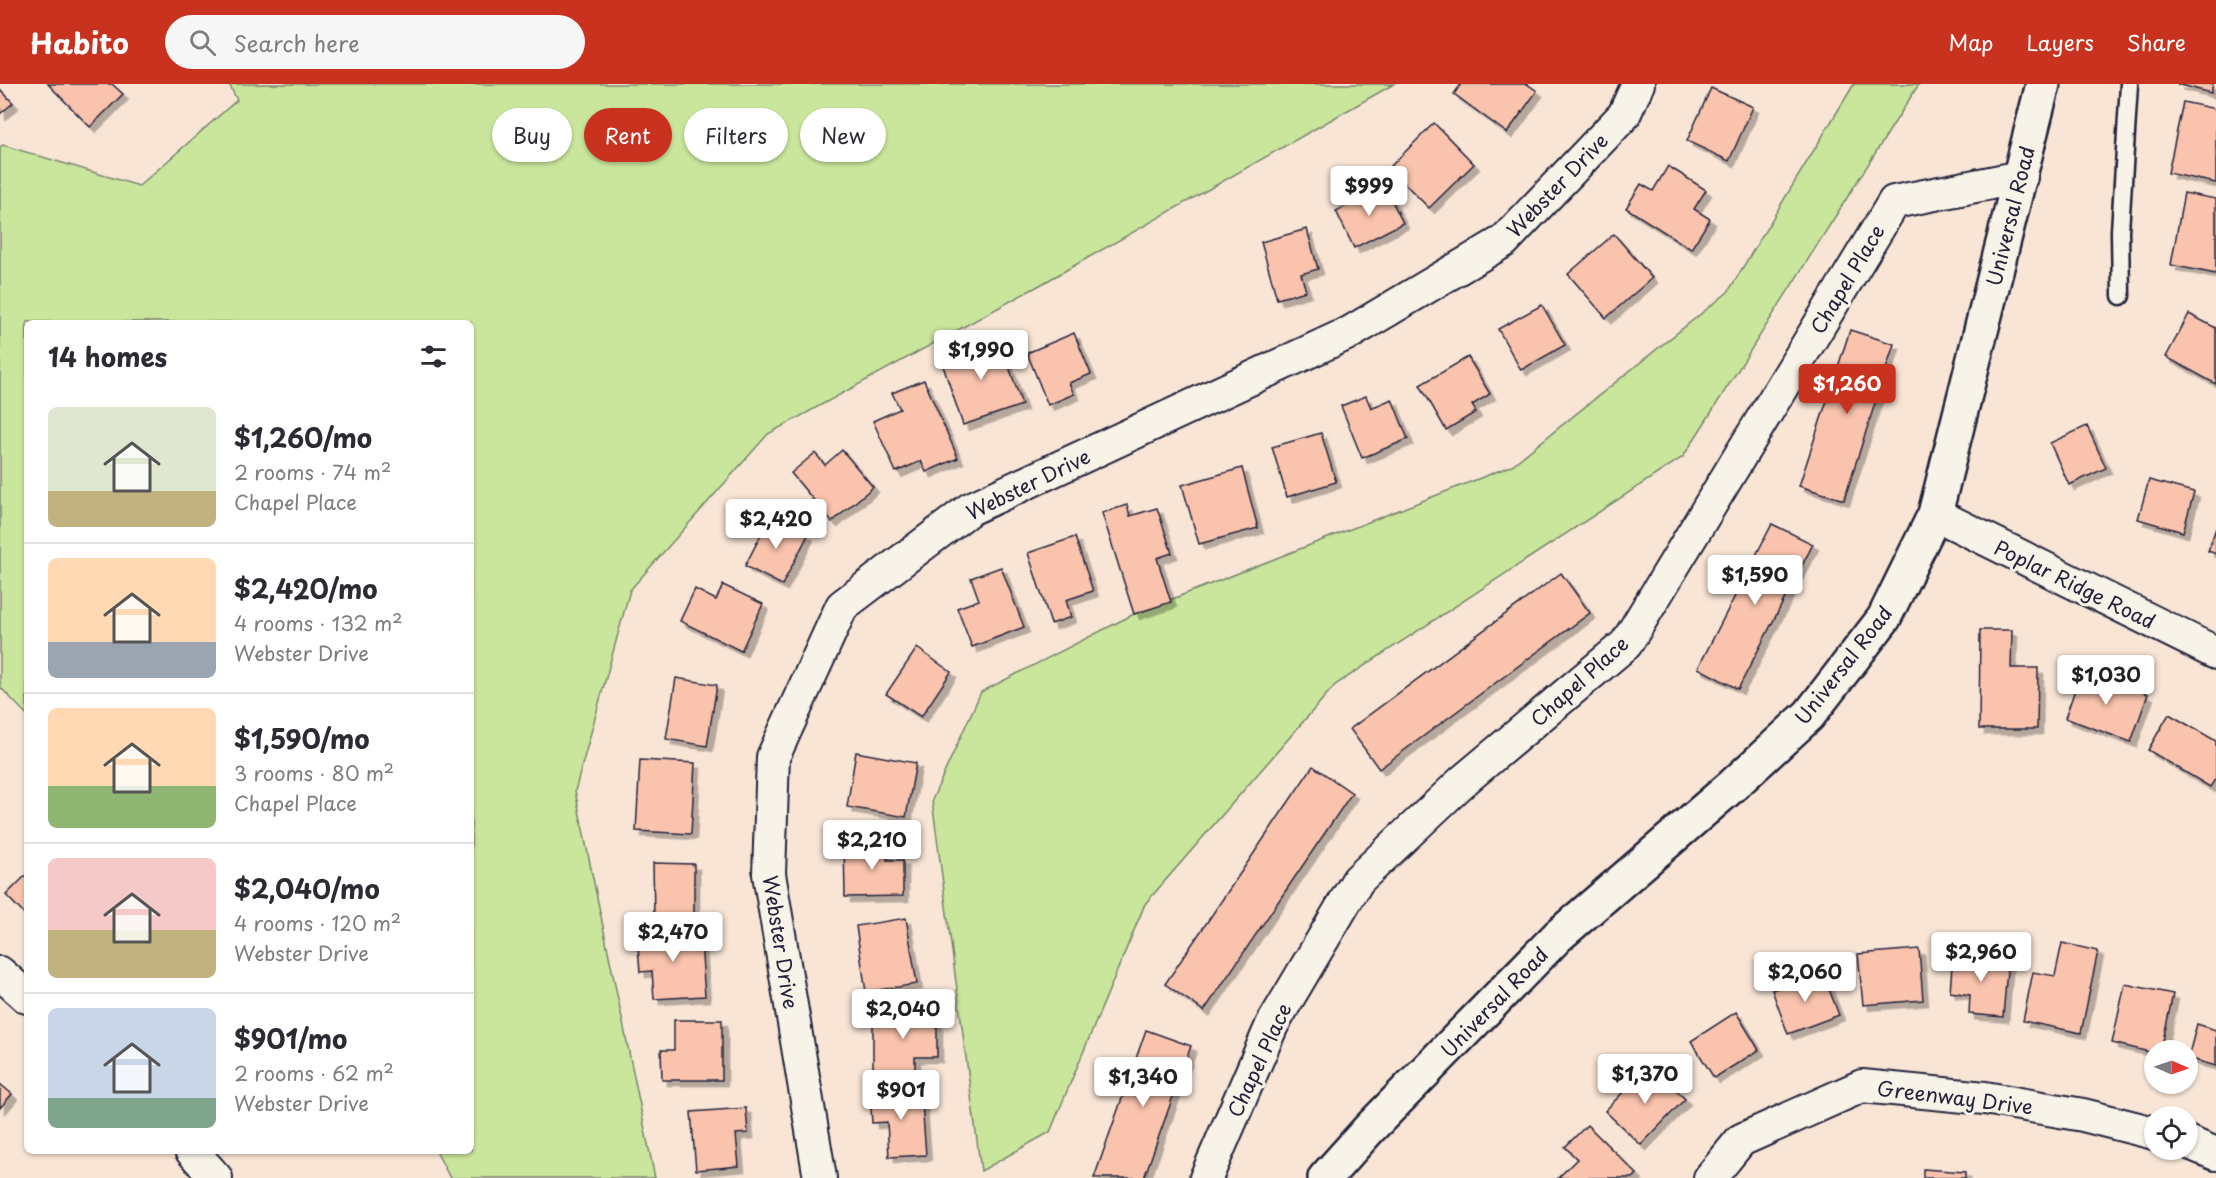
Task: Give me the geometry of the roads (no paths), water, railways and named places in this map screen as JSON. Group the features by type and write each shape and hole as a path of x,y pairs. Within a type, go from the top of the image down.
{"street":[{"name":"Webster Drive","path":"819,1178 769,874 773,757 842,606 970,509 1351,332 1504,241 1624,115 1638,84"},
{"name":"Universal Road","path":"1325,1178 1369,1129 1558,936 1732,786 1809,715 1884,618 1935,514 2043,84"},
{"name":"Chapel Place","path":"1206,1178 1272,1025 1358,880 1463,781 1626,644 1894,202 2021,177"},
{"name":"Poplar Ridge Road","path":"1935,514 2216,653"},
{"path":"0,973 24,994"},
{"name":"Greenway Drive","path":"1710,1178 1741,1140 1862,1086 1985,1098 2083,1115 2144,1130"},
{"path":"2198,1147 2216,1154"},
{"path":"195,1154 216,1178"}],"lane":[{"path":"2121,296 2120,231 2129,84"}]}
